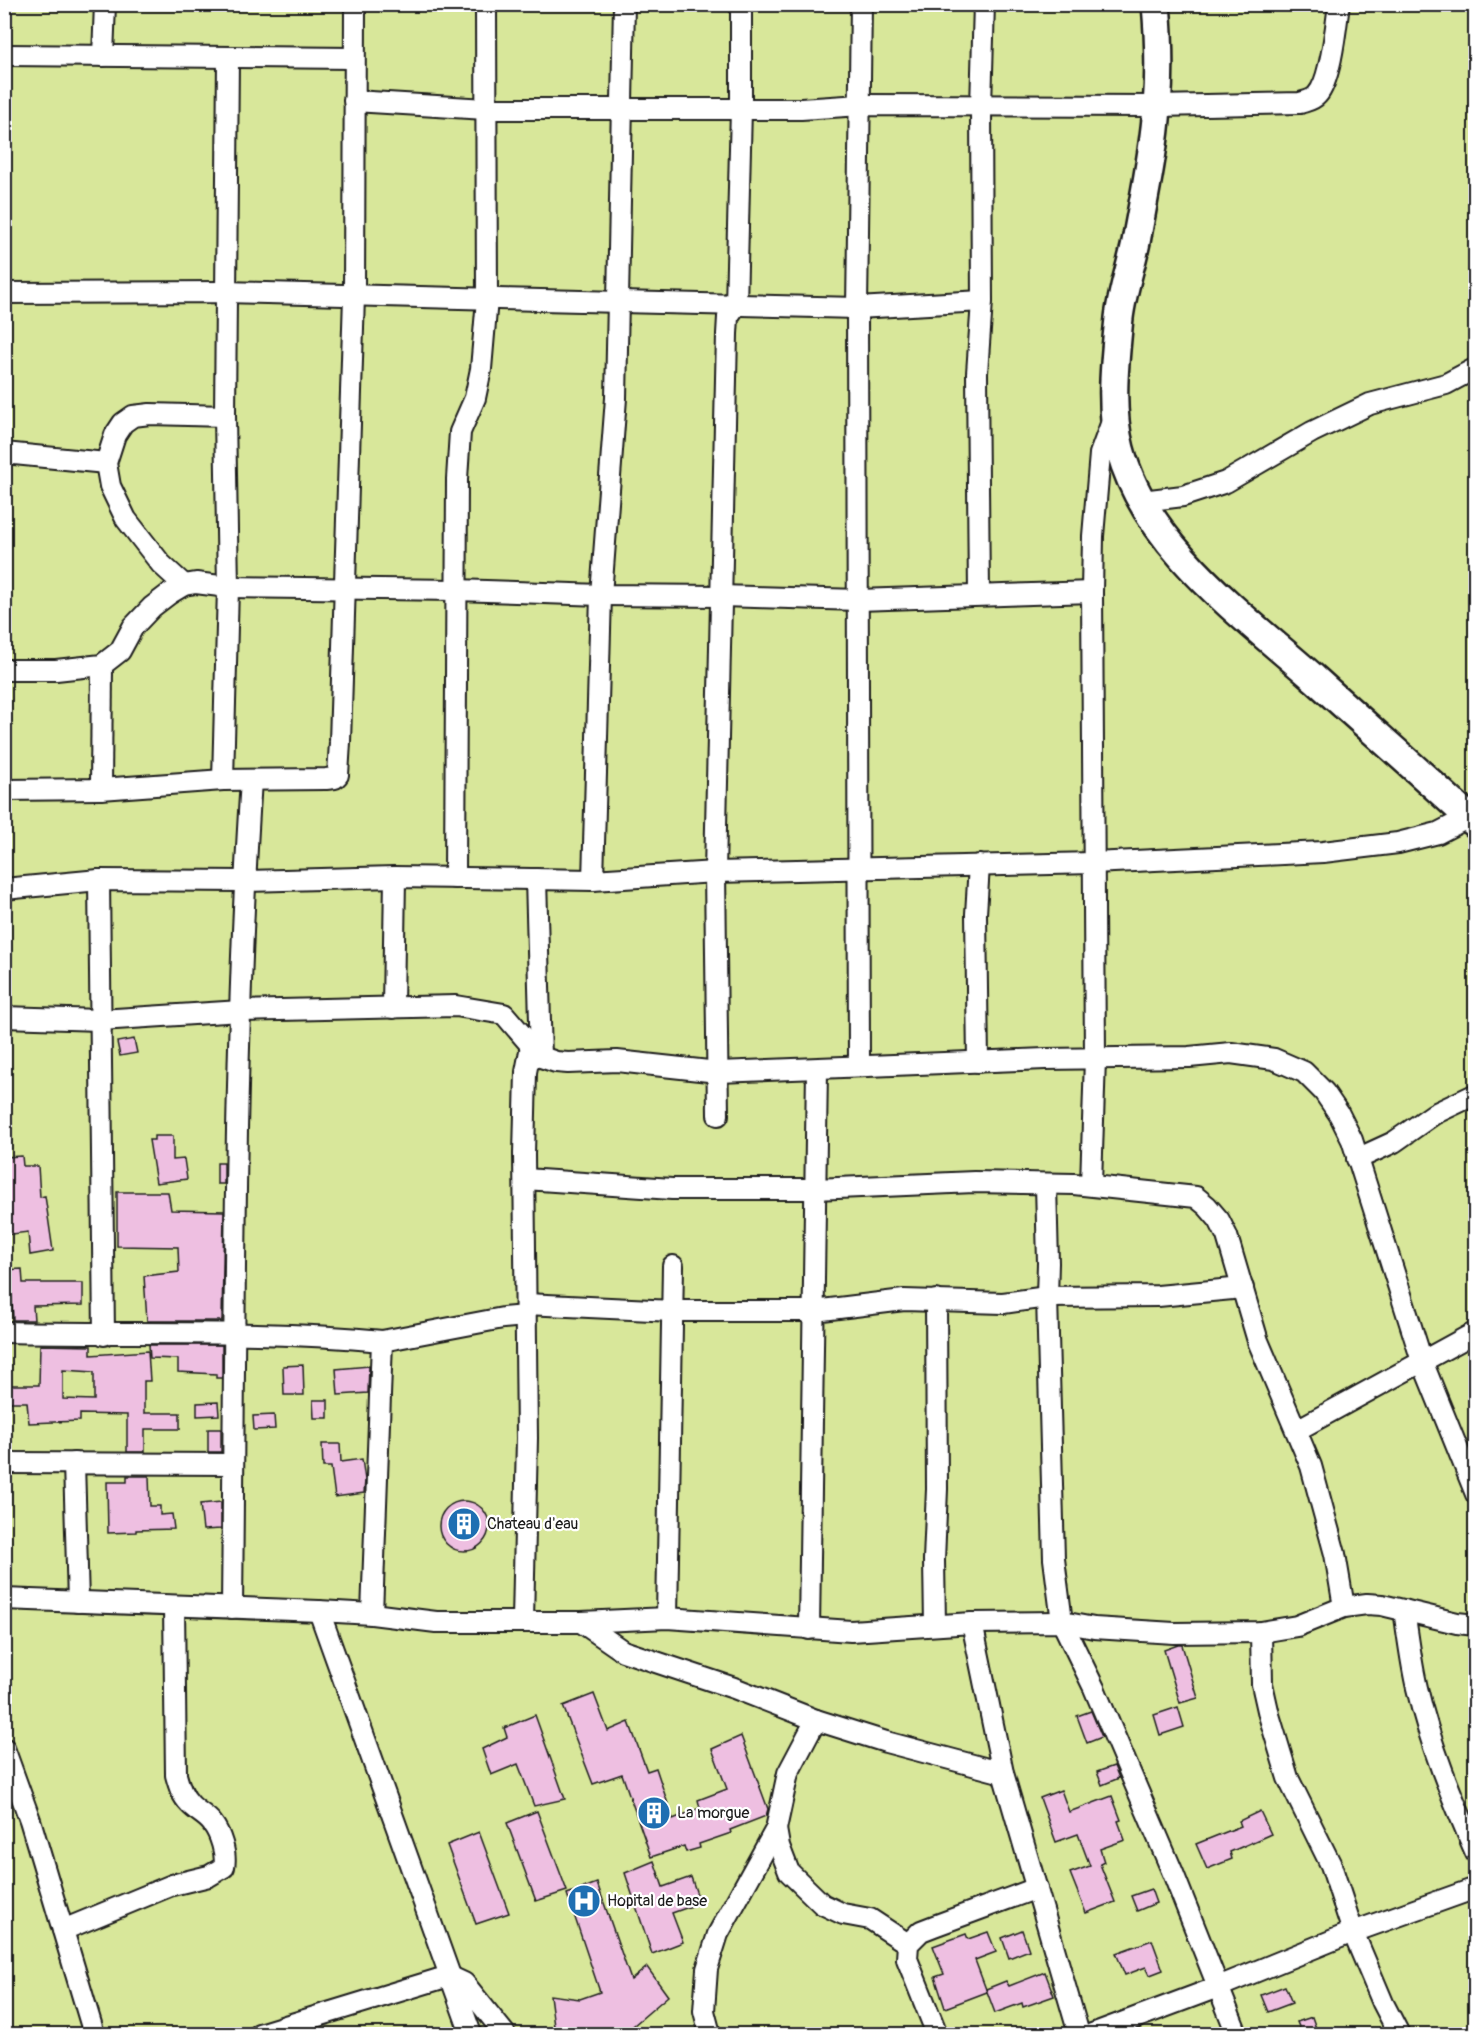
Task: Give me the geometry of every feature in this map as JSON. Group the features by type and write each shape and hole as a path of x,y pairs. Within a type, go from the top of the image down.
{"street":[{"path":"103,56 105,4"},
{"path":"4,790 100,789 223,780 326,779 335,778 338,775 354,296 355,4"},
{"path":"455,878 457,479 460,432 475,398 479,378 487,299 486,4"},
{"path":"593,880 601,595 616,398 616,302 623,109 624,4"},
{"path":"718,1115 716,872 726,334 728,317 736,304 741,4"},
{"path":"859,1066 857,308 861,4"},
{"path":"979,595 977,374 982,301 981,106 984,4"},
{"path":"4,889 99,880 244,881 395,877 593,880 716,872 1093,862 1323,852 1398,843 1438,833 1472,820 1202,580 1156,525 1142,501 1120,449 1114,414 1115,362 1119,314 1134,252 1151,161 1157,106 1156,4"},
{"path":"354,101 486,109 741,110 861,105 1157,106 1300,103 1315,98 1322,89 1328,70 1339,4"},
{"path":"4,55 354,58"},
{"path":"223,780 228,587 225,292 228,58"},
{"path":"4,293 225,292 857,308 982,301"},
{"path":"1142,501 1183,496 1226,482 1312,432 1370,404 1446,384 1476,368"},
{"path":"184,585 161,564 126,519 110,486 106,463 115,435 123,423 133,416 150,414 225,416"},
{"path":"1091,1184 1095,1058 1093,536 1100,454 1114,414"},
{"path":"4,453 106,463"},
{"path":"4,670 56,670 102,664 120,651 133,627 152,607 184,585 196,583 228,587 859,600 1092,592"},
{"path":"100,789 102,664"},
{"path":"232,1608 234,1334 241,1011 244,881 250,780"},
{"path":"978,1062 976,914 979,865"},
{"path":"393,1008 395,877"},
{"path":"523,1621 527,1438 524,1154 526,1072 536,1051 536,879"},
{"path":"99,880 104,1335"},
{"path":"4,1017 100,1020 241,1011 456,1006 504,1014 536,1051 555,1062 617,1061 718,1072 1231,1053 1274,1059 1304,1072 1324,1092 1339,1114 1352,1140 1422,1361 1476,1494"},
{"path":"809,1629 818,1069"},
{"path":"1357,1159 1394,1142 1434,1114 1476,1094"},
{"path":"525,1179 672,1189 815,1189 974,1182 1091,1184 1167,1196 1196,1197 1219,1220 1227,1236 1258,1341 1311,1466 1335,1554 1344,1607"},
{"path":"1046,1185 1054,1559 1062,1622 1094,1688 1173,1873 1237,2034"},
{"path":"668,1618 673,1266"},
{"path":"4,1332 104,1335 294,1334 382,1341 504,1318 526,1310 814,1311 904,1300 1002,1303 1047,1297 1158,1296 1243,1288"},
{"path":"935,1625 936,1300"},
{"path":"1297,1430 1476,1332"},
{"path":"372,1614 382,1341"},
{"path":"4,1463 234,1464"},
{"path":"74,1463 78,1602"},
{"path":"4,1599 319,1611 372,1614 436,1622 581,1622 668,1618 850,1631 972,1623 1062,1622 1094,1629 1174,1633 1261,1632 1297,1626 1344,1607 1367,1604 1382,1605 1476,1625"},
{"path":"63,1930 172,1885 209,1876 224,1867 225,1861 219,1837 211,1822 190,1805 180,1790 176,1775 174,1606"},
{"path":"319,1611 471,2034"},
{"path":"1404,1611 1416,1688 1441,1768 1476,1854"},
{"path":"581,1622 623,1651 886,1743 1003,1773"},
{"path":"972,1623 1003,1773 1079,2034"},
{"path":"1261,1632 1262,1684 1288,1778 1331,1865 1353,1932 1383,2003 1399,2034"},
{"path":"710,2034 704,2011 707,1969 718,1934 776,1829 788,1773 816,1720"},
{"path":"4,1748 30,1820 94,2034"},
{"path":"776,1829 779,1846 789,1872 822,1904 843,1914 870,1918 908,1944"},
{"path":"937,2034 908,1959 908,1944 921,1931 1037,1888"},
{"path":"1092,2034 1218,1987 1353,1932 1476,1888"},
{"path":"259,2034 312,2026 449,1976 464,1983 505,2034"}],"green space":[{"path":"5,5 1475,5 1475,2034 5,2034"}],"building":[{"path":"134,1039 137,1053 120,1056 117,1042"},
{"path":"154,1136 173,1136 173,1160 184,1159 187,1179 156,1183 149,1140 154,1140"},
{"path":"22,1156 23,1166 38,1166 40,1197 45,1196 53,1251 30,1255 28,1232 4,1235 4,1157"},
{"path":"217,1163 224,1163 224,1184 217,1184"},
{"path":"117,1192 168,1192 171,1210 224,1211 222,1321 147,1321 144,1276 179,1272 178,1247 117,1246"},
{"path":"22,1269 23,1283 83,1283 83,1305 33,1306 34,1320 13,1320 11,1287 4,1287 4,1270"},
{"path":"40,1345 91,1346 91,1355 148,1351 150,1381 144,1381 144,1413 180,1413 180,1429 145,1429 145,1452 127,1452 127,1415 80,1414 80,1421 29,1423 27,1402 4,1402 4,1385 39,1385","holes":["63,1370 94,1372 94,1400 63,1399"]},
{"path":"149,1345 222,1345 222,1378 216,1378 216,1374 178,1372 178,1359 150,1358"},
{"path":"303,1365 304,1395 284,1395 283,1366"},
{"path":"369,1366 368,1393 338,1395 336,1369"},
{"path":"313,1400 328,1400 328,1418 314,1418"},
{"path":"218,1402 219,1415 197,1416 197,1403"},
{"path":"274,1415 275,1429 254,1430 253,1416"},
{"path":"208,1429 221,1429 221,1452 208,1452"},
{"path":"322,1444 340,1444 341,1462 362,1459 364,1493 335,1497 331,1467 323,1467"},
{"path":"127,1476 149,1476 150,1506 160,1506 160,1515 172,1514 174,1529 108,1533 107,1482 127,1482"},
{"name":"Chateau d'eau","path":"464,1501 478,1505 485,1512 489,1526 485,1540 478,1547 464,1551 450,1547 443,1540 439,1526 443,1512 450,1505"},
{"path":"221,1502 221,1529 203,1530 200,1504"},
{"path":"1182,1645 1198,1698 1180,1703 1164,1650"},
{"path":"594,1694 608,1731 629,1722 647,1771 656,1768 673,1819 700,1808 698,1800 727,1789 712,1749 741,1736 768,1809 766,1816 730,1830 731,1833 699,1844 700,1848 686,1852 684,1846 651,1857 622,1774 593,1784 563,1706"},
{"path":"1178,1707 1184,1727 1160,1735 1154,1715"},
{"path":"1091,1711 1102,1737 1087,1743 1077,1716"},
{"path":"535,1715 565,1799 534,1806 518,1764 491,1775 482,1749 507,1737 504,1728"},
{"path":"1114,1766 1119,1778 1102,1785 1097,1772"},
{"path":"1061,1790 1069,1812 1112,1796 1121,1820 1118,1821 1125,1840 1100,1849 1104,1862 1100,1864 1115,1902 1086,1913 1070,1873 1090,1866 1078,1834 1056,1842 1040,1798"},
{"path":"537,1811 567,1891 536,1901 507,1823"},
{"path":"1260,1811 1271,1834 1230,1852 1232,1859 1207,1869 1196,1844 1241,1826 1239,1821"},
{"path":"479,1832 509,1913 476,1924 447,1845"},
{"path":"654,1861 663,1887 691,1877 700,1903 672,1913 683,1942 652,1954 625,1873"},
{"path":"597,1883 631,1980 647,1967 668,1996 633,2026 636,2034 555,2034 550,1995 580,1999 600,1992 567,1894"},
{"path":"1151,1889 1156,1903 1137,1911 1131,1896"},
{"path":"1022,1930 1029,1950 1009,1958 1002,1938"},
{"path":"988,1932 996,1952 975,1960 987,1992 945,2008 935,1977 944,1974 933,1946 966,1934 968,1939"},
{"path":"1152,1940 1163,1970 1150,1975 1146,1967 1125,1975 1116,1953"},
{"path":"1045,1972 1054,1996 1023,2007 1022,2003 995,2013 986,1989 1006,1981 1009,1986"},
{"path":"1285,1986 1292,2003 1268,2012 1261,1995"},
{"path":"1312,2017 1318,2034 1302,2034 1297,2022"}],"place":[{"name":"Chateau d'eau","path":"464,1524"},
{"name":"La morgue","path":"654,1813"},
{"name":"Hopital de base","path":"584,1901"}]}
